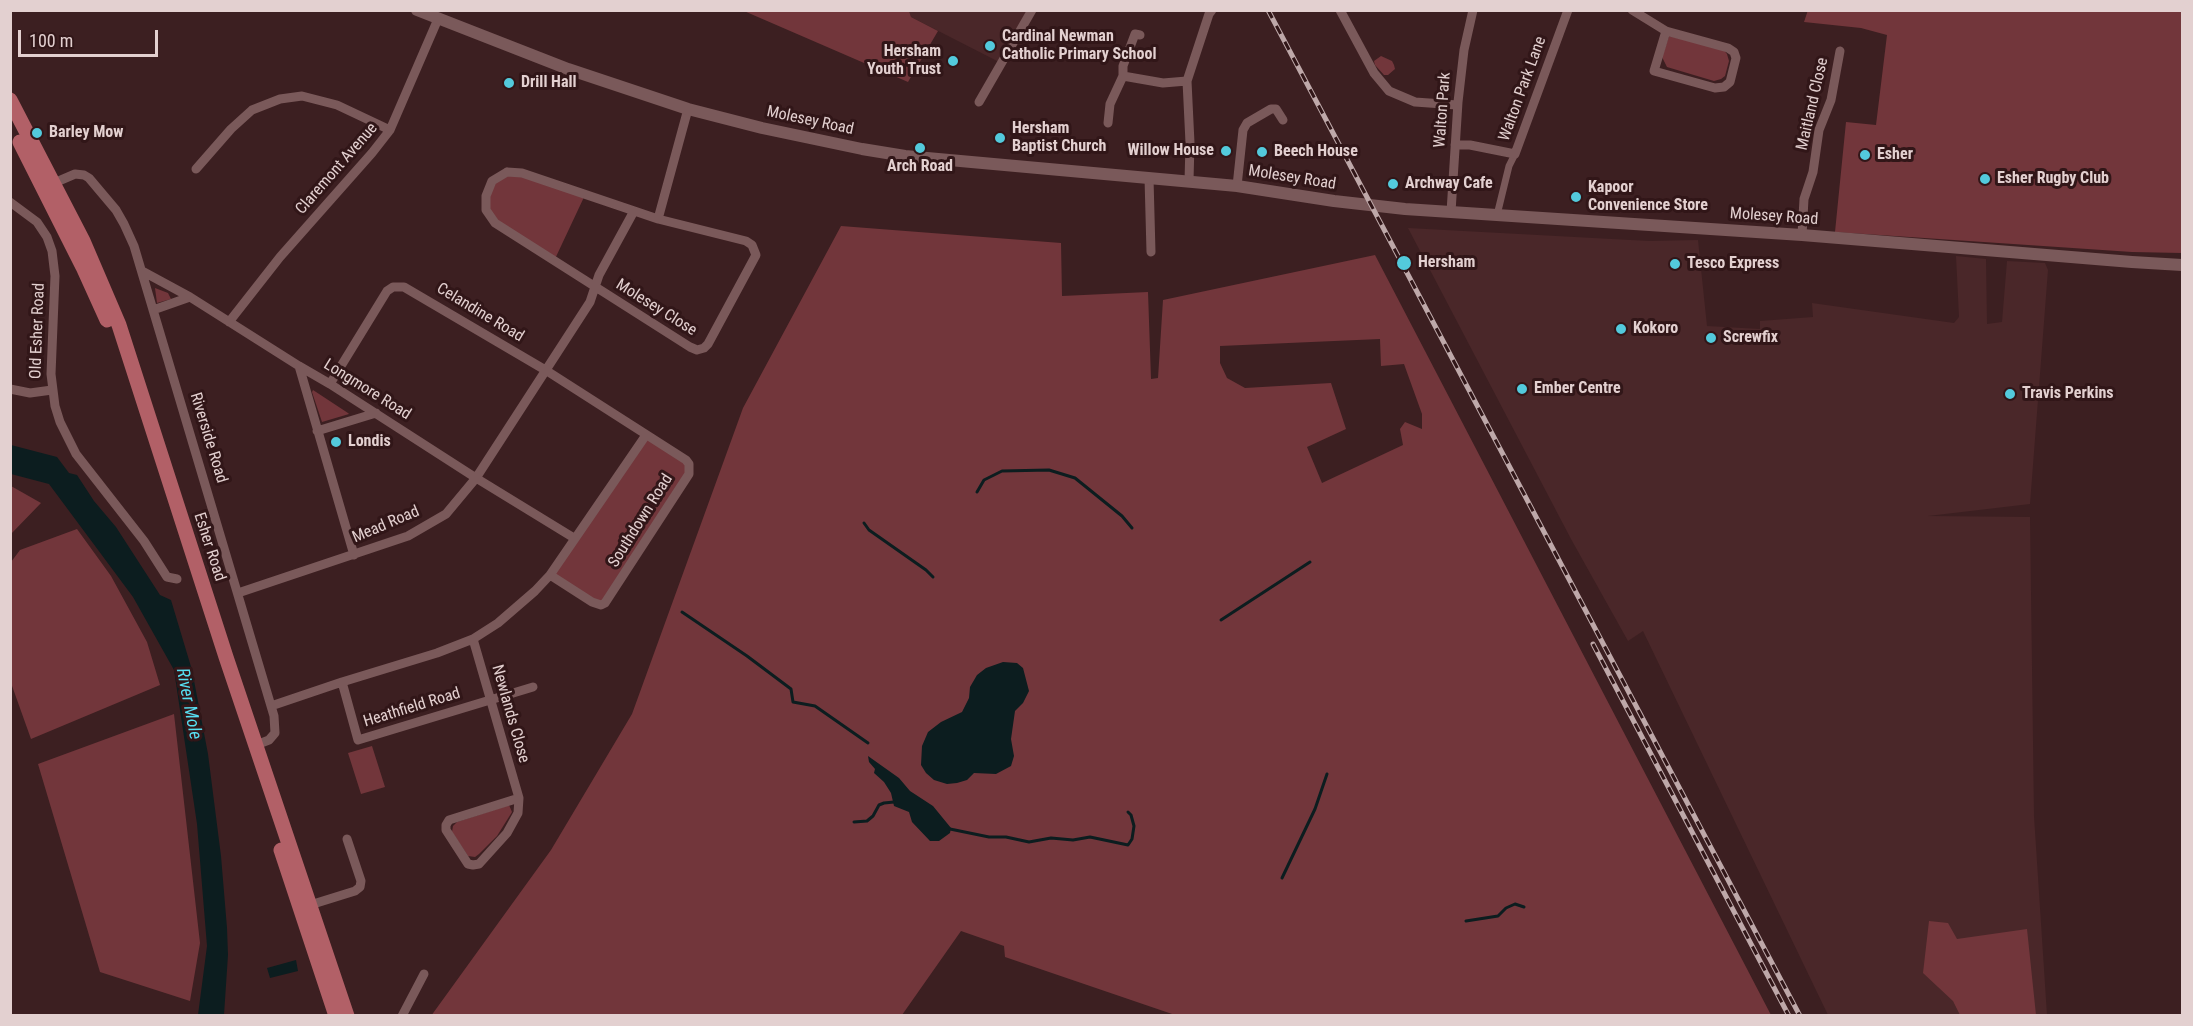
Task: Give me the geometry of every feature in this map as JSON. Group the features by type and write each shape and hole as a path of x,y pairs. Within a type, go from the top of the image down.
{"main road":[{"name":"Esher Road","path":"10,100 54,183 120,324 203,589 347,1016"},
{"name":"Esher Road","path":"10,122 83,267 106,319 195,596 336,1016"}],"street":[{"name":"Molesey Road","path":"417,10 568,69 688,110 762,128 905,156 1237,186 1405,209 1802,235 2132,262 2182,264"},
{"path":"979,102 1032,10"},
{"path":"1189,181 1187,81 1212,10"},
{"path":"1340,10 1374,73 1389,91 1414,102 1457,105"},
{"name":"Walton Park","path":"1451,212 1457,105 1464,50 1473,10"},
{"name":"Walton Park Lane","path":"1455,145 1470,145 1495,152 1515,154 1568,10"},
{"path":"1632,10 1666,31 1728,48 1734,52 1736,58 1730,81 1725,87 1715,88 1654,71 1666,31"},
{"name":"Claremont Avenue","path":"229,322 280,257 390,130 438,19"},
{"path":"1108,123 1110,104 1123,76 1123,66 1135,34 1140,35"},
{"name":"Maitland Close","path":"1802,235 1804,199 1813,172 1819,130 1832,100 1840,51"},
{"path":"1123,76 1163,83 1187,81"},
{"path":"196,169 231,129 252,110 280,99 302,96 337,105 390,130"},
{"path":"1237,186 1242,130 1246,123 1271,108 1276,109 1283,120"},
{"path":"658,219 688,110"},
{"path":"1497,215 1509,166 1515,154"},
{"name":"Molesey Close","path":"507,172 522,173 634,211 746,242 755,250 756,255 746,276 708,344 697,350 690,348 495,223 486,210 485,202 492,181 507,172"},
{"name":"Riverside Road","path":"54,183 79,174 96,184 124,224 142,271 276,724 275,733 269,740 256,745"},
{"path":"1149,178 1151,252"},
{"name":"Old Esher Road","path":"10,202 37,222 47,237 52,251 55,276 50,361 56,414 76,454 144,541 167,577 177,579"},
{"name":"Molesey Close","path":"595,287 598,275 634,211"},
{"name":"Longmore Road","path":"142,271 190,297 574,538"},
{"name":"Celandine Road","path":"330,384 387,291 393,287 410,289 547,371 646,435"},
{"name":"Mead Road","path":"238,593 408,536 446,513 476,478 547,371 590,302 595,287"},
{"path":"153,310 190,297"},
{"path":"298,366 354,555"},
{"path":"10,388 30,393 52,390"},
{"path":"317,431 376,413"},
{"path":"271,706 437,653 473,639 516,609 550,575 646,435"},
{"name":"Southdown Road","path":"550,575 596,604 609,600 690,469 686,460 646,435"},
{"name":"Newlands Close","path":"473,639 519,798"},
{"name":"Heathfield Road","path":"342,682 358,740 533,687"},
{"path":"519,798 518,813 507,833 479,864 468,864 446,830 449,820 519,798"},
{"path":"310,905 355,891 360,887 361,881 347,838"},
{"path":"402,1016 423,974"}],"shaded area":[{"name":"Esher Rugby Club","path":"1808,10 2182,11 2182,253 2132,252 1835,232 1846,122 1876,125 1887,35 1861,28 1804,22"},
{"path":"744,11 909,11 911,17 938,31 908,82"},
{"name":"Cardinal Newman Catholic Primary School","path":"909,11 1032,11 1001,63 911,17"},
{"path":"1669,36 1723,49 1729,61 1725,76 1714,81 1667,67 1662,57"},
{"path":"1381,56 1392,61 1394,65 1395,69 1388,75 1384,75 1375,65 1374,61"},
{"path":"507,172 585,195 554,261 502,228 486,210 488,188"},
{"path":"841,226 1061,243 1062,296 1148,292 1151,379 1158,378 1163,300 1375,255 1771,1015 1175,1015 1005,957 1004,946 961,931 902,1015 431,1016 551,850 632,714 743,408","holes":["1380,339 1381,366 1404,364 1422,414 1422,429 1405,422 1400,429 1403,445 1322,483 1307,447 1346,429 1331,383 1245,388 1227,378 1220,363 1220,346"]},
{"path":"1408,228 1649,241 1698,240 1707,326 1760,329 1760,321 1813,317 1812,303 1954,323 1959,317 1956,256 1986,259 1987,324 2002,322 2007,261 2045,263 2048,270 2030,504 1928,516 2030,517 2034,816 2047,1015 1828,1015 1643,631 1628,641 1571,539"},
{"path":"155,288 168,293 171,299 157,303"},
{"path":"313,390 349,414 322,422"},
{"path":"646,435 686,460 690,469 601,605 550,575"},
{"path":"11,486 41,503 11,534"},
{"path":"77,529 111,576 147,642 160,685 31,739 11,683 11,562 20,550"},
{"path":"174,714 200,943 190,1001 100,972 38,764"},
{"path":"372,746 385,787 361,794 348,753"},
{"path":"509,805 512,812 497,836 475,857 468,856 452,832 453,826 457,822"},
{"path":"1929,921 1948,923 1957,939 2027,929 2036,1015 1960,1015 1953,1001 1923,973"}],"water":[{"name":"River Mole","path":"11,445 57,457 69,473 77,475 94,501 116,527 160,595 171,600 192,670 208,754 221,856 227,928 228,955 224,1015 198,1015 207,946 197,824 174,670 133,597 49,484 11,474"},
{"path":"1003,662 1017,663 1023,668 1029,691 1023,703 1015,711 1011,739 1014,756 1011,766 996,774 974,773 967,780 957,783 947,784 934,780 921,765 922,746 928,732 941,722 962,712 969,698 970,687 977,675 986,668"},
{"path":"868,756 899,778 910,791 933,806 951,828 950,833 939,841 930,841 912,822 909,812 894,806 891,793 874,773 875,769 869,762"},
{"path":"296,960 298,971 270,978 267,968"}],"waterway":[{"path":"977,492 984,480 1002,471 1049,470 1075,478 1122,516 1132,528"},
{"path":"864,523 869,530 933,577"},
{"path":"1221,620 1310,562"},
{"path":"682,612 791,689 793,702 815,706 868,743"},
{"path":"1282,878 1315,809 1327,774"},
{"path":"854,822 867,821 879,805 894,802"},
{"path":"950,829 1029,842 1051,838 1073,840 1090,837 1128,845 1132,839 1134,826 1128,812"},
{"path":"1466,921 1498,916 1506,908 1515,904 1524,907"}],"railway":[{"path":"1268,10 1800,1016"},
{"path":"1593,644 1789,1016"}],"place":[{"name":"Cardinal Newman Catholic Primary School","path":"990,46"},
{"name":"Hersham Youth Trust","path":"953,61"},
{"name":"Drill Hall","path":"509,83"},
{"name":"Barley Mow","path":"37,133"},
{"name":"Hersham Baptist Church","path":"1000,138"},
{"name":"Arch Road","path":"920,148"},
{"name":"Willow House","path":"1226,151"},
{"name":"Beech House","path":"1262,152"},
{"name":"Esher","path":"1865,155"},
{"name":"Esher Rugby Club","path":"1985,179"},
{"name":"Archway Cafe","path":"1393,184"},
{"name":"Kapoor Convenience Store","path":"1576,197"},
{"name":"Hersham","path":"1404,263"},
{"name":"Tesco Express","path":"1675,264"},
{"name":"Kokoro","path":"1621,329"},
{"name":"Screwfix","path":"1711,338"},
{"name":"Ember Centre","path":"1522,389"},
{"name":"Travis Perkins","path":"2010,394"},
{"name":"Londis","path":"336,442"}]}
